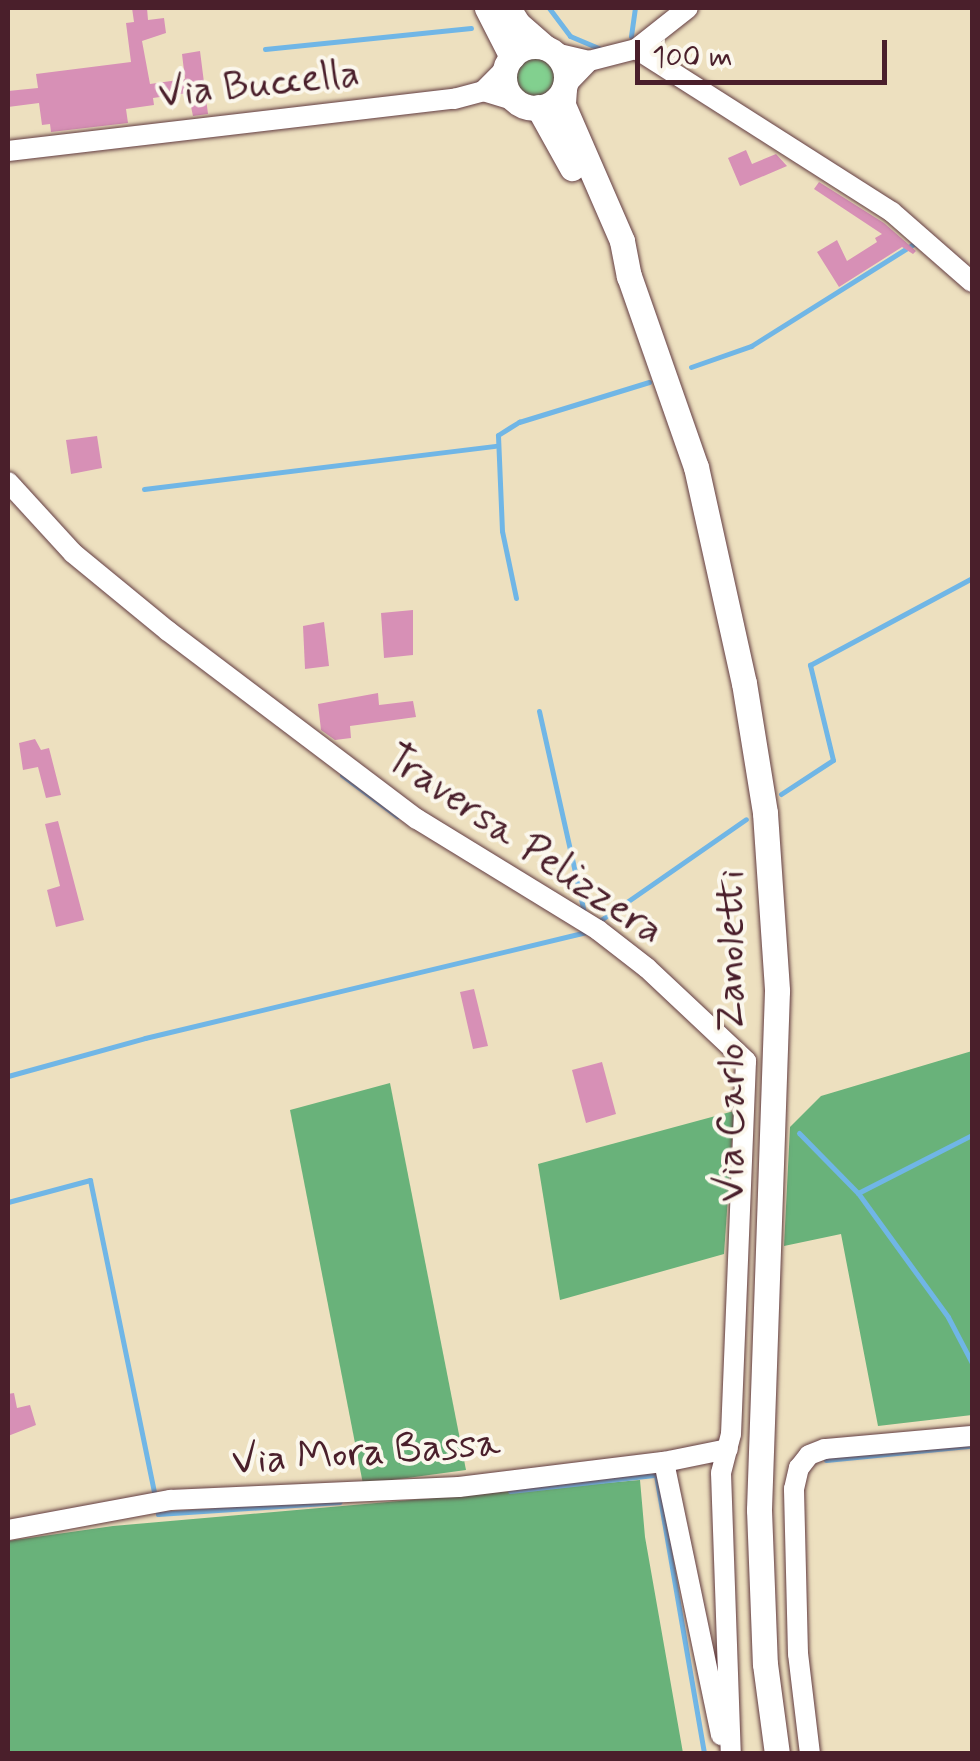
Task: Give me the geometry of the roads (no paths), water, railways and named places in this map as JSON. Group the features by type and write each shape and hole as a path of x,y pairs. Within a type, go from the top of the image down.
{"main road":[{"path":"487,8 509,62 506,86 527,104 554,102 564,87 565,68 518,24 508,8"},
{"path":"509,62 526,47 550,50"},
{"name":"Via Carlo Zanoletti","path":"564,87 564,105 622,241 629,276 669,382 715,541 758,763 772,880 776,1027 758,1510 766,1664 777,1754"},
{"name":"Via Carlo Zanoletti","path":"527,104 629,276"}],"street":[{"path":"550,50 589,61 636,49 688,8"},
{"path":"636,49 892,212 972,282"},
{"path":"564,87 589,61"},
{"path":"483,91 509,62"},
{"name":"Via Buccella","path":"8,151 454,99 483,91 527,104"},
{"name":"Traversa Pelizzera","path":"8,482 73,553 168,631 417,820 598,930 647,968 746,1060 728,1448"},
{"path":"810,1754 798,1654 794,1489 799,1468 809,1455 824,1449 972,1436"},
{"path":"728,1448 721,1473 728,1754"},
{"name":"Via Mora Bassa","path":"8,1530 156,1503 458,1487 664,1462 728,1448"},
{"path":"664,1462 728,1754"}],"waterway":[{"path":"549,8 570,36 603,50"},
{"path":"631,36 635,8"},
{"path":"265,49 471,28"},
{"path":"691,367 751,346 915,243 919,246"},
{"path":"516,598 502,531 498,435 519,422 649,382"},
{"path":"144,489 495,446"},
{"path":"781,794 833,760 810,665 972,578"},
{"path":"539,711 584,913"},
{"path":"342,775 397,816"},
{"path":"598,922 746,819"},
{"path":"8,1076 145,1038 587,932"},
{"path":"799,1133 858,1193 948,1317 972,1363"},
{"path":"858,1193 972,1135"},
{"path":"8,1202 90,1180 155,1496"},
{"path":"826,1460 970,1446"},
{"path":"510,1491 656,1475 704,1754"},
{"path":"157,1507 158,1514 340,1502"}]}
